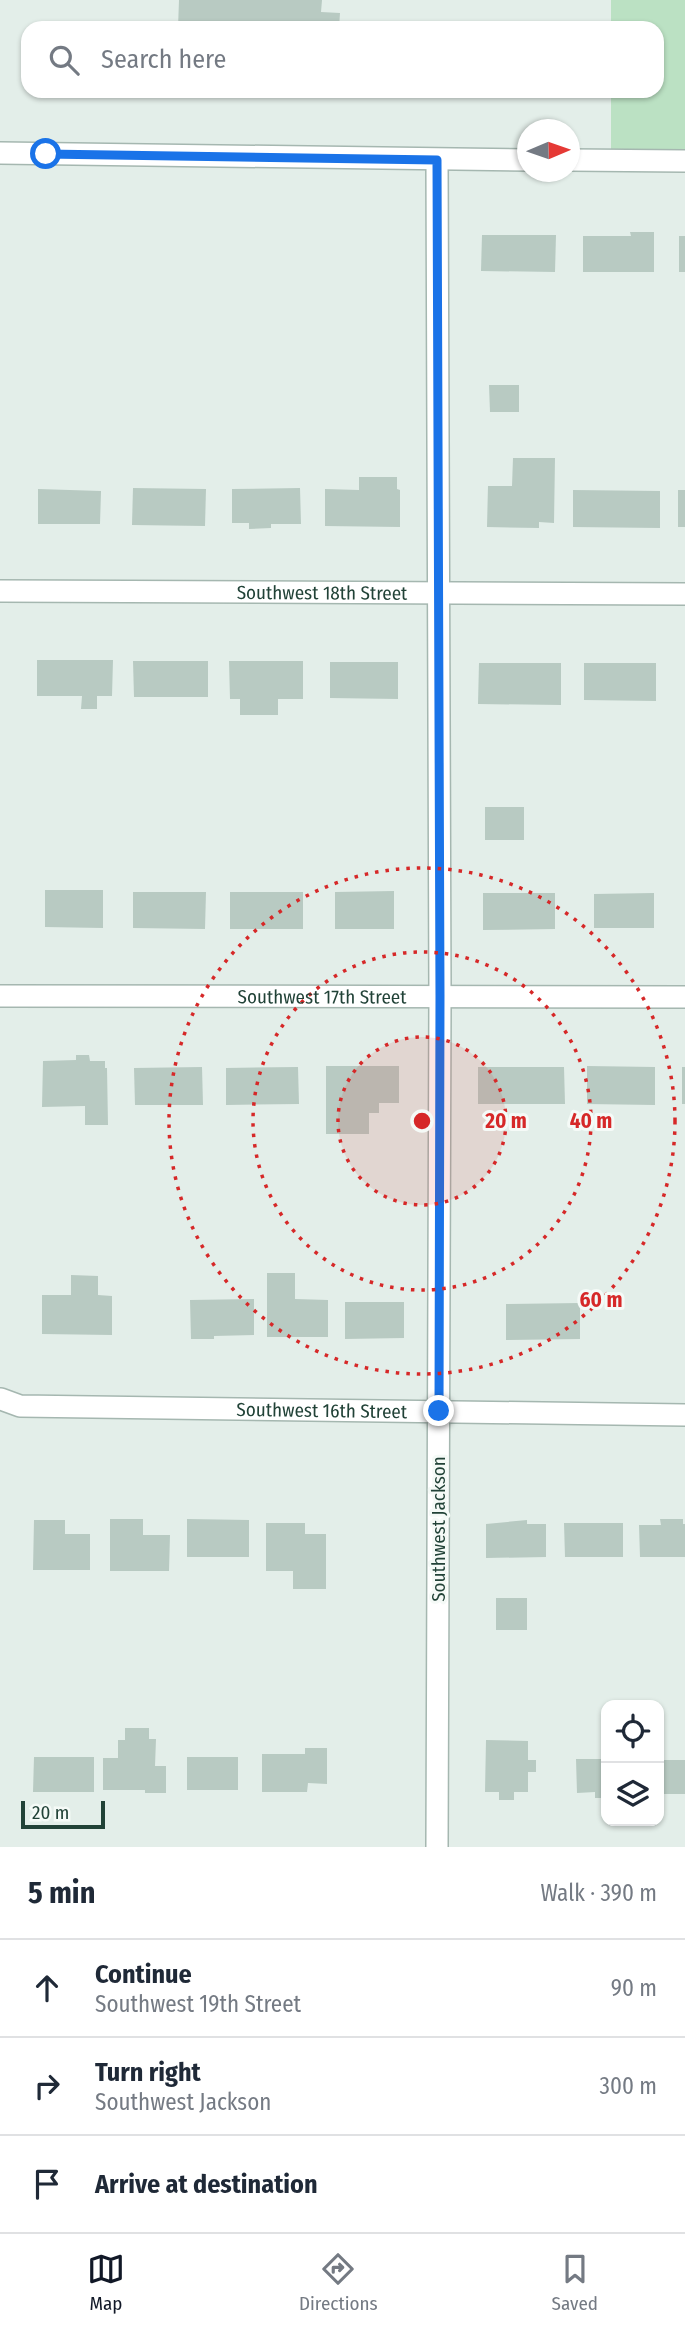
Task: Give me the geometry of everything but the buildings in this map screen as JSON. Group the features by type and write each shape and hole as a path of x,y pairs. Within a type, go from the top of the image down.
{"street":[{"path":"0,153 517,160"},
{"name":"Southwest Jackson","path":"437,160 440,995 437,1847"},
{"path":"580,160 685,161"},
{"name":"Southwest 18th Street","path":"0,591 685,594"},
{"name":"Southwest 17th Street","path":"0,996 685,997"},
{"name":"Southwest 16th Street","path":"1,1399 20,1406 685,1415"}],"green space":[{"path":"611,0 685,0 685,161 611,160 611,98 664,98 664,21 611,21"}],"route":[{"path":"46,154 437,160 439,1411"}]}
